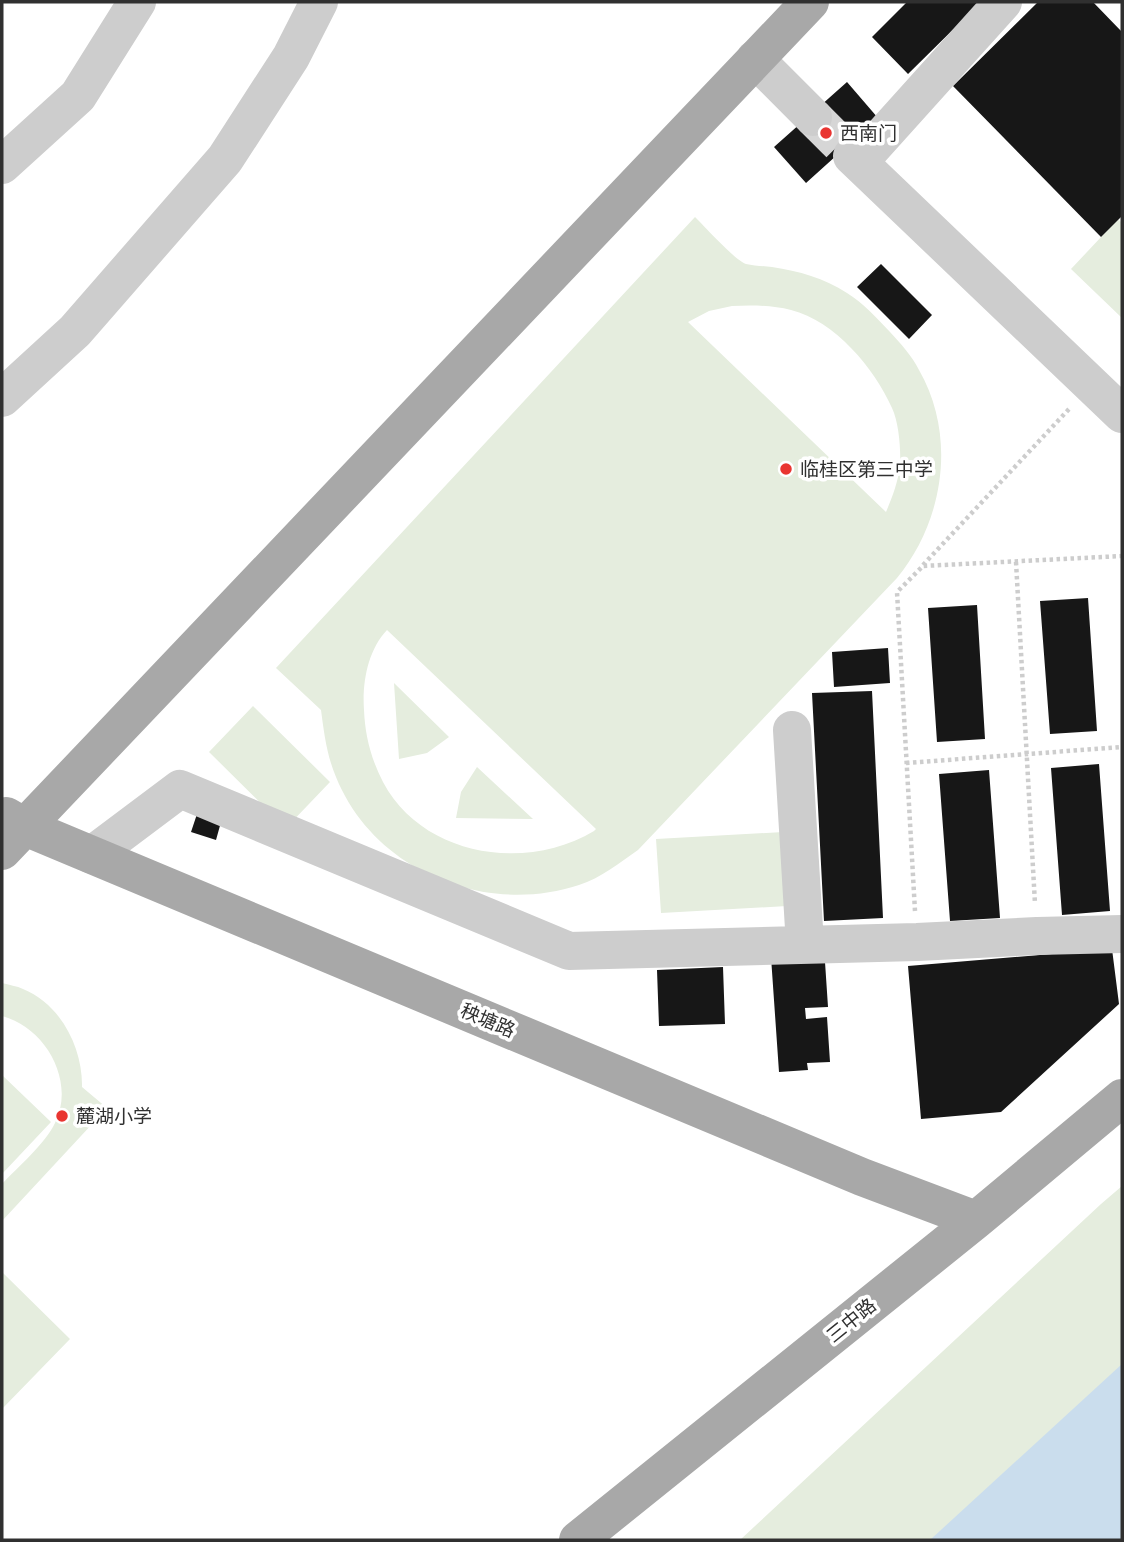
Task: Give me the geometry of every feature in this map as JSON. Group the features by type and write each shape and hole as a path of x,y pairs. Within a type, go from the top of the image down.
{"main road":[{"path":"10,831 810,2"},
{"name":"秧塘路","path":"10,831 92,855 862,1177 976,1220"},
{"name":"三中路","path":"578,1540 976,1220 1122,1098"}],"street":[{"path":"2,165 78,96 137,2"},
{"path":"2,398 75,331 225,159 291,57 319,2"},
{"path":"1003,2 855,159 1122,414"},
{"path":"755,59 813,117"},
{"path":"792,730 805,945"},
{"path":"92,855 180,789 569,951 1122,934"}],"path":[{"path":"917,942 897,592 1092,385"},
{"path":"923,566 1122,556"},
{"path":"1016,562 1037,936"},
{"path":"906,763 1122,747"}],"green space":[{"path":"695,217 741,262 811,276 853,297 875,316 906,350 931,396 938,422 941,450 935,505 926,531 897,578 638,850 587,882 543,893 507,894 471,889 436,878 405,861 377,838 353,810 333,769 321,710 276,668","holes":["732,306 776,307 807,316 838,335 864,362 884,393 898,429 900,466 886,512 688,322 709,311","387,630 596,829 567,844 538,851 508,853 478,850 449,841 423,827 401,807 383,782 375,765 365,719 364,688 368,667 375,647"]},
{"path":"1118,219 1122,223 1122,318 1071,269"},
{"path":"394,683 449,737 427,753 399,759"},
{"path":"253,706 330,782 286,828 209,752"},
{"path":"477,767 533,819 456,818 461,792"},
{"path":"783,832 787,906 661,913 656,839"},
{"path":"2,983 21,988 36,996 59,1017 79,1058 82,1087 107,1108 2,1221 2,1184 51,1131 61,1107 62,1090 59,1074 43,1044 31,1031 2,1016"},
{"path":"2,1075 51,1122 2,1174"},
{"path":"1122,1186 1122,1540 740,1540 1101,1204"},
{"path":"2,1272 70,1339 2,1409"}],"water":[{"path":"1122,1364 1122,1540 930,1540"}],"building":[{"path":"907,2 981,2 908,74 872,37"},
{"path":"1038,2 1093,2 1122,32 1122,216 1101,237 953,86"},
{"name":"西南门","path":"847,82 878,118 806,183 774,147"},
{"path":"881,264 932,315 909,339 857,287"},
{"path":"1088,598 1097,731 1050,734 1040,601"},
{"path":"977,605 985,739 937,742 928,608"},
{"path":"888,648 890,683 834,687 832,652"},
{"path":"872,691 883,918 824,921 812,693"},
{"path":"1099,764 1110,911 1062,915 1051,768"},
{"path":"989,770 1000,918 950,921 939,774"},
{"path":"197,814 221,822 216,840 191,832"},
{"path":"1112,949 1119,1004 1001,1112 921,1119 908,966"},
{"path":"771,957 825,962 828,1007 805,1008 806,1019 827,1017 830,1062 807,1063 808,1070 779,1072"},
{"path":"723,967 725,1024 659,1026 657,970"}],"tunnel":[{"path":"813,117 852,156"}],"place":[{"name":"西南门","path":"826,133"},
{"name":"临桂区第三中学","path":"786,469"},
{"name":"麓湖小学","path":"62,1116"}]}
